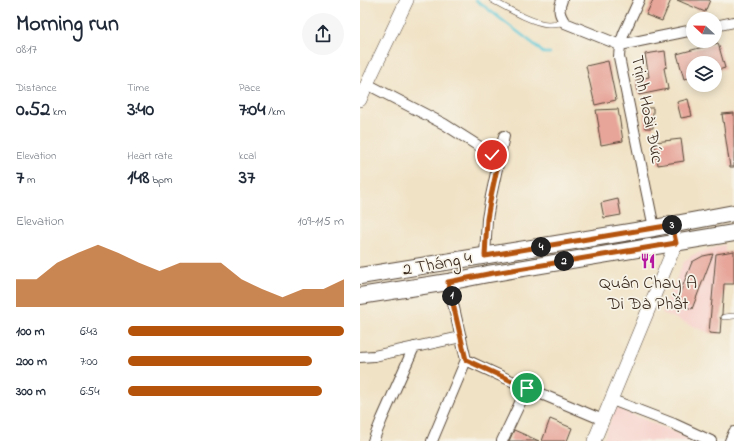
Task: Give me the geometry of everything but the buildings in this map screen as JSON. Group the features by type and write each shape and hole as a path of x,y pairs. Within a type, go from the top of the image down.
{"main road":[{"name":"2 Tháng 4","path":"360,276 672,225 734,213"},
{"name":"2 Tháng 4","path":"360,296 734,233"}],"street":[{"path":"360,100 406,0"},
{"path":"562,0 560,15 564,23 620,45 686,31"},
{"name":"Trịnh Hoài Đức","path":"640,0 624,33 620,45 619,57 654,228"},
{"path":"722,25 734,22"},
{"path":"367,84 444,124 499,159"},
{"path":"485,256 487,219 504,136"},
{"path":"594,441 676,243 672,225"},
{"path":"432,441 466,360 448,282"},
{"path":"360,357 374,356 461,337"},
{"path":"373,441 414,347"},
{"path":"466,360 603,420"},
{"path":"502,441 527,388"},
{"path":"612,400 653,415 711,441"},
{"path":"730,441 734,432"}],"lane":[{"path":"492,0 537,21 548,24 564,23"},
{"path":"724,317 734,316"}],"shaded area":[{"path":"725,244 726,269 720,334 709,333 662,313 683,263 692,255"},
{"path":"615,407 695,441 603,441"}],"waterway":[{"path":"476,0 535,45 543,53 550,53"}],"place":[{"name":"Quán Chay A Di Đà Phật","path":"648,261"}],"route":[{"path":"492,155 499,159 487,219 485,256 672,225 676,243 448,282 466,360 527,388"}]}
